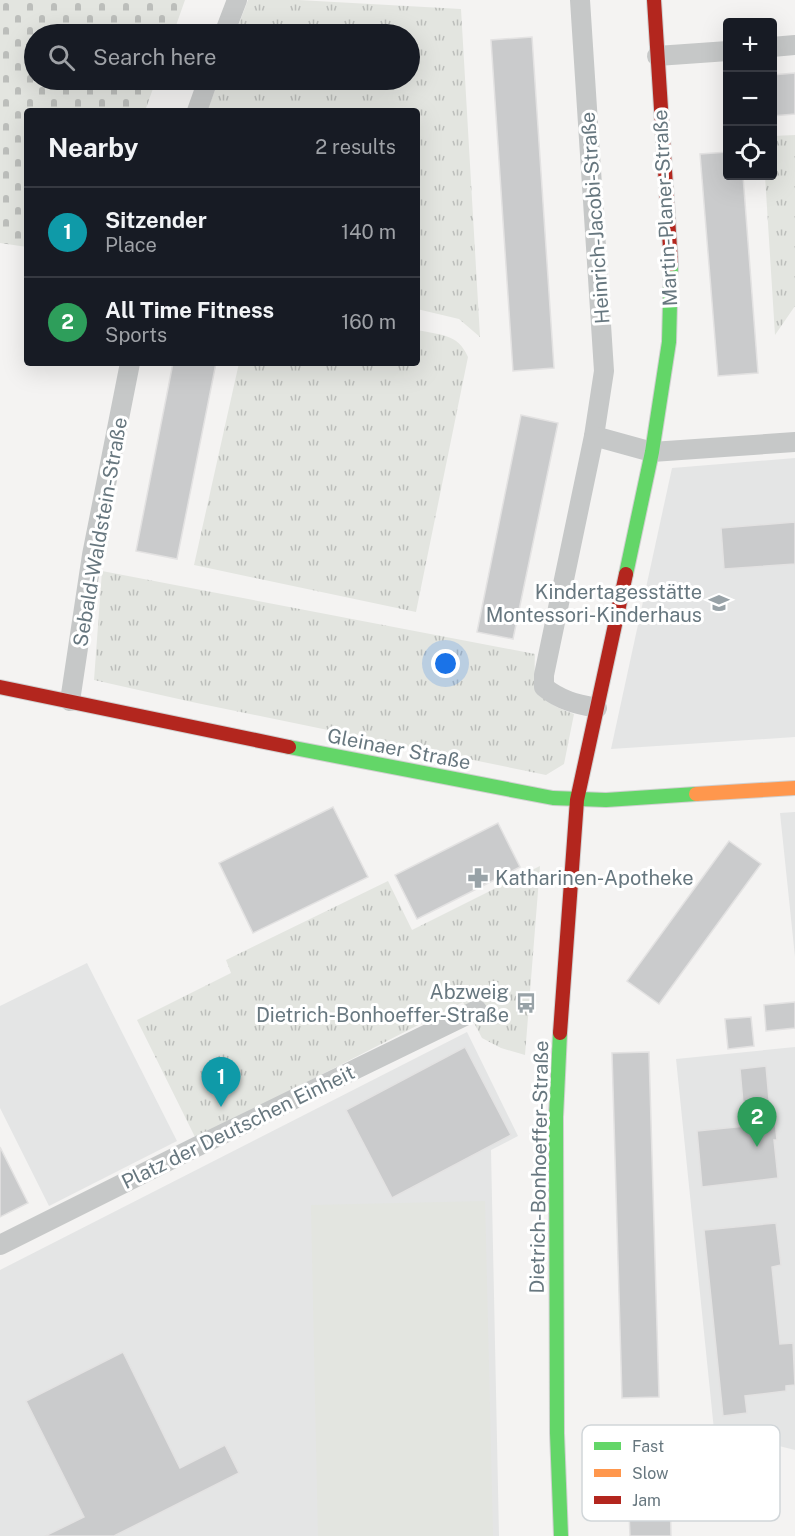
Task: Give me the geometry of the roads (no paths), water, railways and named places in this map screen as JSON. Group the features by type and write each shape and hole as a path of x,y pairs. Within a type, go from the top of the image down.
{"street":[{"path":"228,24 237,0"},
{"name":"Heinrich-Jacobi-Straße","path":"580,0 604,371 594,436 544,675 544,687 554,696 567,702 597,708"},
{"name":"Martin-Planer-Straße","path":"577,800 652,452 669,342 671,256 654,0"},
{"path":"777,47 795,45"},
{"path":"657,56 723,51"},
{"path":"198,108 204,90"},
{"name":"Sebald-Waldstein-Straße","path":"70,701 79,655 90,566 129,366"},
{"path":"594,436 652,452 795,442"},
{"name":"Gleinaer Straße","path":"0,687 530,795 577,800 606,800 795,788"},
{"name":"Dietrich-Bonhoeffer-Straße","path":"561,1536 557,1432 556,1117 577,800"},
{"name":"Platz der Deutschen Einheit","path":"0,1245 477,1010"}],"place":[{"name":"Kindertagesstätte Montessori-Kinderhaus","path":"719,603"},
{"name":"Katharinen-Apotheke","path":"478,878"},
{"name":"Abzweig Dietrich-Bonhoeffer-Straße","path":"526,1003"},
{"name":"Sitzender","path":"221,1107"},
{"name":"All Time Fitness","path":"757,1147"}]}
